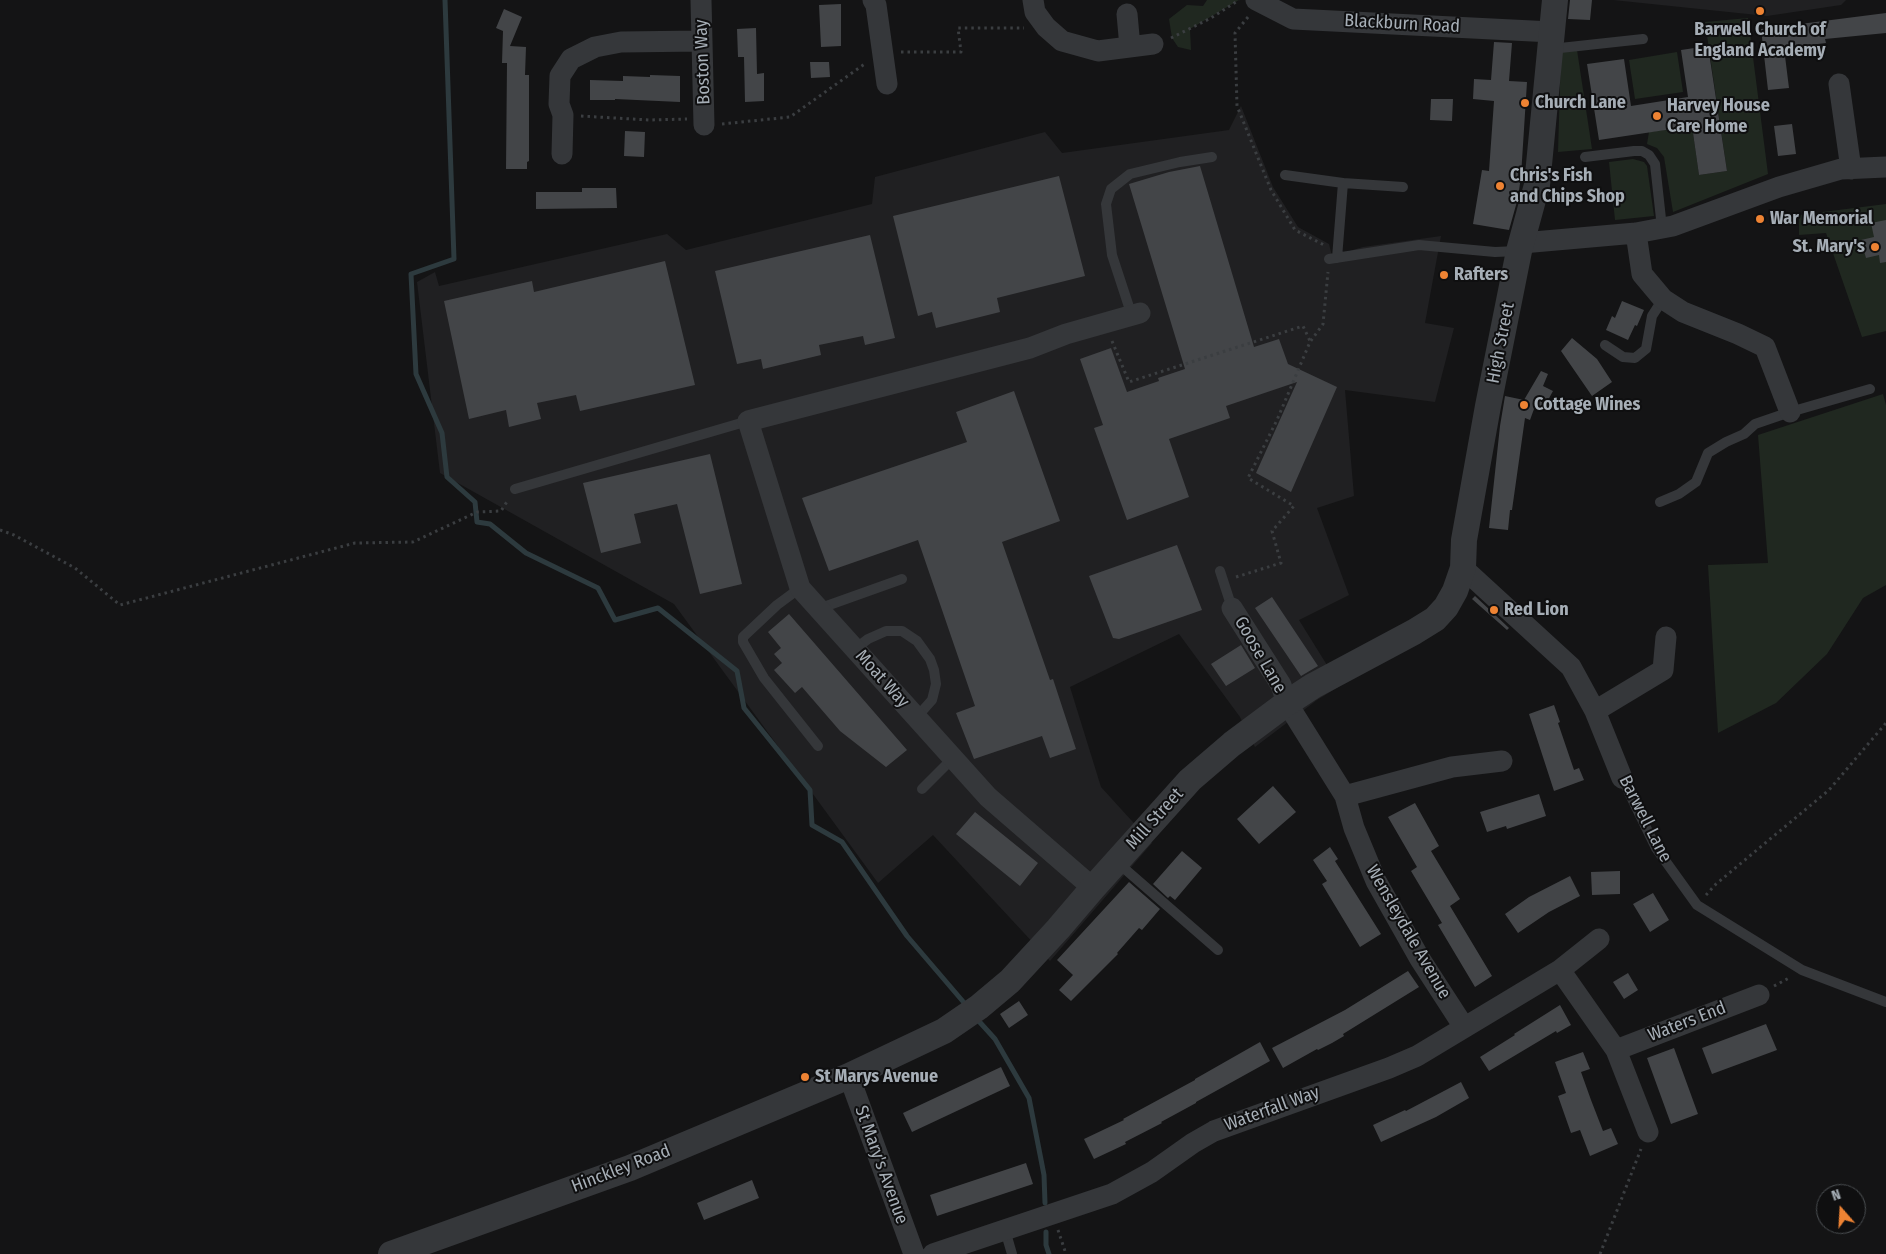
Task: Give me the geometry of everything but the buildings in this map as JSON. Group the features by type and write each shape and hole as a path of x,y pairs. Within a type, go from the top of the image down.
{"street":[{"name":"Boston Way","path":"701,0 704,120"},
{"path":"873,0 876,5 887,84"},
{"path":"1033,0 1036,12 1046,27 1062,41 1098,51 1153,44"},
{"name":"High Street","path":"1464,568 1464,540 1473,486 1520,247 1536,185 1555,0"},
{"name":"Blackburn Road","path":"1251,1 1293,9 1551,40"},
{"path":"1127,14 1130,47"},
{"path":"562,154 563,115 559,104 560,76 571,59 595,47 621,42 701,41"},
{"path":"1839,84 1851,169"},
{"path":"1520,247 1636,233 1673,226 1779,187 1841,169 1886,167"},
{"path":"1636,233 1642,274 1663,299 1683,312 1765,347 1790,412"},
{"path":"748,421 1030,348 1066,334 1136,314"},
{"name":"Moat Way","path":"748,421 800,588 988,797 1093,888"},
{"name":"Mill Street","path":"849,1076 944,1031 979,1007 1010,981 1190,780 1232,744 1287,703 1313,686 1436,619 1446,607 1455,591 1464,568"},
{"name":"Barwell Lane","path":"1464,568 1571,667 1596,711 1622,778"},
{"name":"Goose Lane","path":"1232,608 1281,685 1287,703"},
{"path":"1596,711 1663,670 1666,637"},
{"name":"Wensleydale Avenue","path":"1287,703 1345,796 1354,828 1376,881 1420,959 1464,1027"},
{"path":"1345,796 1452,767 1502,761"},
{"name":"Waterfall Way","path":"932,1254 1112,1194 1152,1172 1214,1131 1389,1068 1417,1056 1560,970 1599,939"},
{"path":"1560,970 1616,1050 1648,1132"},
{"name":"Waters End","path":"1616,1050 1759,994"},
{"name":"Hinckley Road","path":"391,1254 630,1168 849,1076"},
{"name":"St Mary's Avenue","path":"849,1076 914,1254"}],"lane":[{"path":"1551,40 1643,39"},
{"path":"1585,157 1634,151 1642,151 1649,155 1655,164 1662,228"},
{"path":"1136,314 1112,255 1106,204 1111,189 1130,174 1180,162 1212,157"},
{"path":"1285,175 1342,183 1404,187"},
{"path":"1342,183 1333,259 1419,245 1495,252 1520,247"},
{"path":"1605,345 1623,357 1635,358 1646,349 1652,316 1663,299"},
{"path":"1660,502 1679,494 1696,482 1708,453 1744,434 1755,424 1870,389"},
{"path":"515,488 748,421"},
{"path":"1220,571 1232,608"},
{"path":"818,609 902,579"},
{"path":"800,588 743,637 743,642 764,678 818,746"},
{"path":"855,650 868,639 886,632 902,631 917,642 930,659 936,684 932,700 916,718"},
{"path":"922,788 953,758"},
{"name":"Barwell Lane","path":"1622,778 1656,848 1697,905 1802,970 1886,1002"},
{"path":"1117,862 1218,950"},
{"path":"1005,1230 1012,1254"}],"path":[{"path":"1153,44 1175,37 1211,18 1251,1"},
{"path":"1224,581 1281,563 1272,531 1294,506 1248,478 1277,420 1310,342 1323,324 1333,259 1327,247 1295,230 1272,190 1237,106 1235,33 1251,1"},
{"path":"563,115 650,120 684,119 737,123 790,116 882,52 961,52 958,28 1046,27"},
{"path":"1104,343 1114,340 1129,382 1303,326 1310,342"},
{"path":"0,530 14,535 75,568 120,604 355,544 413,542 477,512 501,512 515,488"},
{"path":"1697,905 1716,884 1829,790 1886,723"},
{"path":"1759,994 1802,970"},
{"path":"1600,1254 1648,1132"},
{"path":"1053,1215 1066,1254"}],"shaded area":[{"path":"1207,0 1239,0 1190,29 1191,50 1178,47 1172,38 1169,19 1187,5 1203,6"},
{"name":"Barwell Church of England Academy","path":"1613,0 1846,0 1841,5 1767,16"},
{"path":"1748,18 1768,174 1673,212 1664,157 1657,148 1647,144 1649,132 1692,126 1699,175 1727,171 1705,22"},
{"path":"1577,50 1592,149 1558,152 1561,52"},
{"path":"1677,52 1683,92 1635,99 1629,60"},
{"path":"1241,106 1273,187 1298,227 1329,244 1332,256 1363,247 1441,236 1425,323 1454,328 1435,402 1345,390 1354,496 1317,508 1349,595 1299,620 1340,686 1317,700 1255,747 1240,717 1179,634 1070,687 1101,787 1152,843 1050,961 933,835 878,883 674,604 440,473 417,282 435,272 439,286 667,234 686,250 872,204 875,177 1045,132 1062,153 1229,130"},
{"path":"1633,159 1644,162 1647,166 1654,216 1615,220 1609,162"},
{"path":"1886,204 1886,331 1862,337 1826,233 1799,235 1799,215"},
{"path":"1883,394 1886,405 1886,585 1863,598 1827,654 1776,703 1718,733 1708,565 1768,563 1758,435"}],"waterway":[{"path":"445,0 454,259 411,274 416,374 442,433 447,477 475,502 477,522 490,524 526,553 598,588 615,620 658,608 737,671 744,708 810,790 812,825 842,842 907,936 966,1005"},
{"path":"976,1018 995,1039 1029,1098 1044,1175 1045,1203"},
{"path":"1046,1232 1046,1245 1049,1254"}],"place":[{"name":"Barwell Church of England Academy","path":"1760,11"},
{"name":"Church Lane","path":"1525,103"},
{"name":"Harvey House Care Home","path":"1657,116"},
{"name":"Chris's Fish and Chips Shop","path":"1500,186"},
{"name":"War Memorial","path":"1760,219"},
{"name":"St. Mary's","path":"1875,247"},
{"name":"Rafters","path":"1444,275"},
{"name":"Cottage Wines","path":"1524,405"},
{"name":"Red Lion","path":"1494,610"},
{"name":"St Marys Avenue","path":"805,1077"}]}
